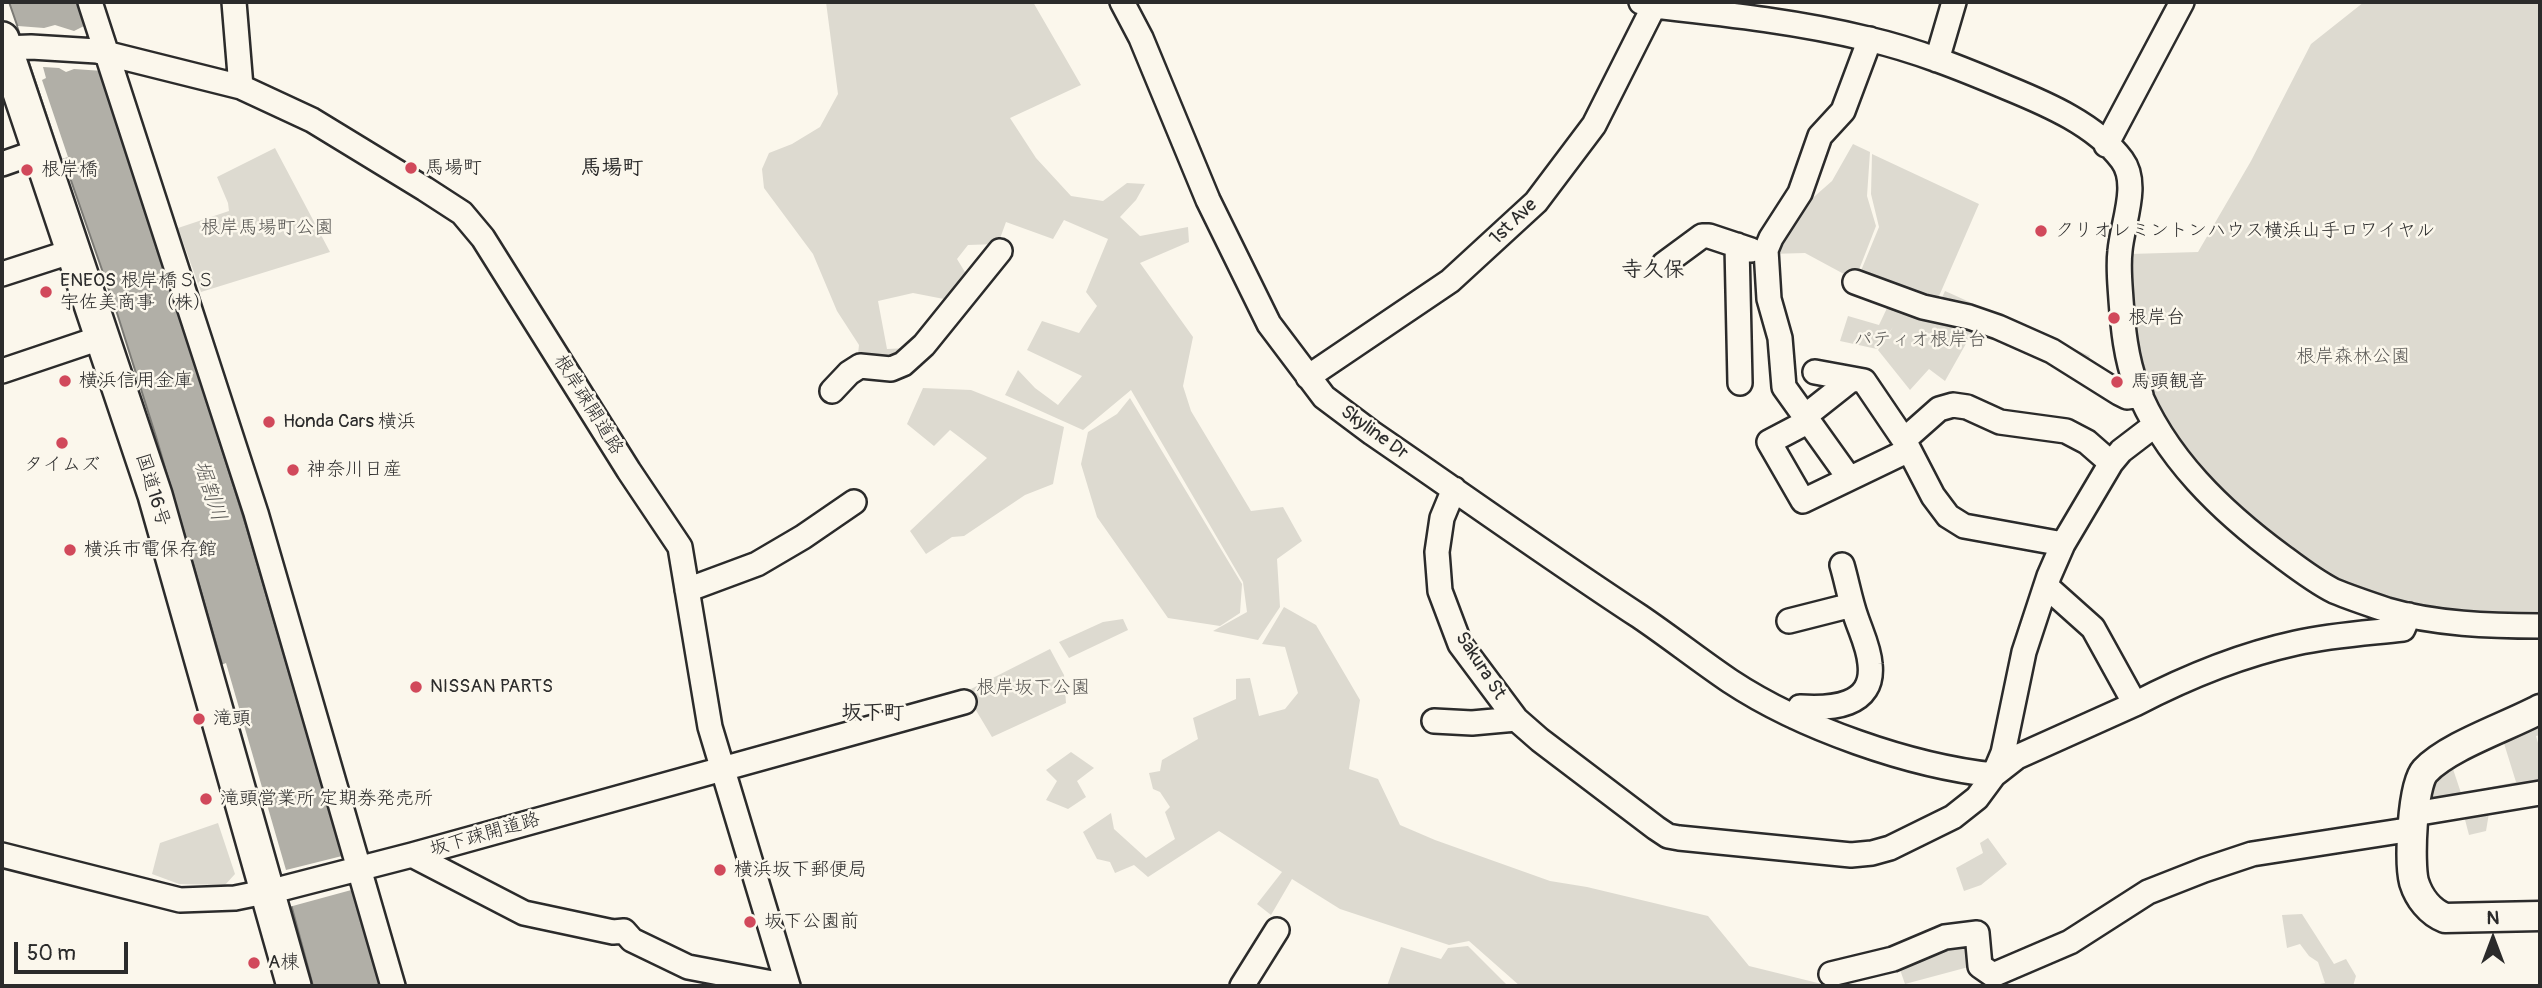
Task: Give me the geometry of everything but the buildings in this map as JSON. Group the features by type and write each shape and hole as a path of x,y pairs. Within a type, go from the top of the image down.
{"highway":[{"name":"国道16号","path":"8,46 39,151 155,495 276,890 294,986"}],"main road":[{"path":"2540,709 2437,761 2424,772 2418,782 2413,880 2418,892 2436,915 2445,918 2540,916"}],"street":[{"path":"90,2 102,52 256,513 354,869 393,986"},
{"path":"234,2 240,87"},
{"name":"Skyline Dr","path":"1122,2 1141,38 1208,200 1269,324 1324,397 1731,681 1795,717 1925,763 1958,771 1994,775"},
{"path":"1937,60 1954,2"},
{"path":"2111,136 2182,2"},
{"path":"1647,4 1870,39 1937,60 2043,102 2111,136 2130,179 2120,248 2127,354 2155,425 2193,477 2227,512 2262,542 2308,576 2333,590 2409,615 2454,621 2540,626"},
{"name":"1st Ave","path":"1308,377 1450,281 1536,202 1594,125 1647,4"},
{"path":"1849,478 1784,387 1780,338 1769,299 1767,255 1770,238 1800,192 1820,136 1843,111 1870,39"},
{"name":"根岸疎開道路","path":"8,46 102,52 240,87 312,121 463,213 483,238 629,471 680,547 710,727 788,986"},
{"path":"2,164 39,151"},
{"path":"1664,264 1702,236 1767,255"},
{"path":"1737,245 1740,383"},
{"path":"2,274 73,251"},
{"path":"832,391 849,373 860,366 891,369 903,364 924,345 1000,251"},
{"path":"1855,282 1923,307 1969,317 1998,327 2053,351 2127,397 2141,395"},
{"path":"2,371 103,337"},
{"path":"1815,372 1864,381 1907,445 1933,496 1948,516 1964,526 2063,544"},
{"path":"1852,379 1805,419 1769,442 1803,500 1907,445 1939,409 1953,405 1967,407 2000,422 2066,431 2087,442 2112,463"},
{"path":"1994,775 2003,753 2024,652 2063,544 2112,463 2129,444 2155,425"},
{"name":"Sakura St","path":"1454,489 1442,518 1437,552 1440,591 1461,644 1516,719 1668,836 1844,854 1872,853 1902,842 1953,817 1977,798 1994,775"},
{"path":"687,590 757,564 854,502"},
{"path":"1795,717 1800,707 1828,709 1856,699 1868,680 1870,662 1843,565"},
{"path":"2046,586 2092,628 2135,704"},
{"path":"1789,621 1852,605"},
{"path":"1994,775 2037,746 2166,688 2264,652 2325,638 2403,629 2409,615"},
{"name":"坂下疎開道路","path":"2,855 180,900 235,898 412,855 964,702"},
{"path":"1434,721 1472,723 1516,719"},
{"path":"1831,974 1893,959 1945,937 1977,933 1980,967 1993,975 2070,942 2148,892 2204,870 2262,852 2414,822 2540,793"},
{"path":"412,855 524,913 614,932 624,931 632,940 688,967 788,986"},
{"path":"1242,986 1277,930"}],"green space":[{"path":"826,2 1033,2 1081,85 1010,118 1036,158 1071,196 1103,201 1127,183 1145,184 1136,200 1120,217 1140,236 1188,227 1189,242 1140,263 1193,337 1183,386 1191,411 1251,511 1283,507 1302,541 1277,559 1280,607 1258,640 1213,631 1247,612 1243,582 1131,390 1083,430 1005,395 1018,370 1035,388 1058,405 1082,376 1027,350 1042,321 1079,333 1097,306 1086,292 1108,239 1064,220 1053,239 1006,222 998,244 968,245 957,259 968,277 944,299 913,293 878,301 887,349 909,348 893,364 857,363 859,345 837,311 813,254 764,188 762,169 769,153 792,144 820,127 838,94"},
{"name":"根岸森林公園","path":"2364,2 2540,2 2540,613 2461,610 2408,602 2357,587 2316,567 2247,513 2191,455 2162,410 2142,359 2134,320 2130,254 2198,252 2251,161 2311,44"},
{"path":"1853,144 1870,152 1867,196 1876,226 1855,280 1805,253 1770,254 1799,210 1832,181"},
{"name":"根岸馬場町公園","path":"275,148 330,252 201,292 178,228 229,211 217,177"},
{"path":"1872,154 1979,204 1936,303 1858,278 1879,227 1871,194"},
{"path":"1945,291 2090,356 2085,368 1939,304"},
{"name":"パティオ根岸台","path":"1888,306 1977,324 1945,381 1929,369 1910,390 1878,350 1893,327 1877,349 1840,341 1848,316 1879,325"},
{"path":"923,388 971,390 1064,427 1053,484 1025,495 964,536 952,537 926,554 910,531 987,458 950,430 934,446 907,424"},
{"path":"1130,398 1242,584 1240,613 1220,626 1168,618 1097,517 1081,464 1088,432 1117,414"},
{"path":"1284,607 1316,625 1360,700 1349,769 1378,779 1400,825 1550,881 1587,887 1708,916 1749,966 1830,986 1520,986 1469,941 1449,945 1340,909 1292,879 1271,915 1257,904 1282,872 1219,831 1148,877 1134,865 1115,873 1110,862 1097,859 1083,832 1111,813 1114,829 1146,858 1175,839 1165,812 1170,807 1160,792 1153,789 1149,773 1160,771 1162,760 1198,739 1193,718 1236,699 1236,679 1250,678 1259,716 1285,709 1298,693 1285,647 1262,644"},
{"path":"1123,619 1128,630 1069,658 1059,642 1103,622"},
{"name":"根岸坂下公園","path":"1050,649 1064,675 1066,703 992,737 965,692"},
{"path":"2527,725 2540,725 2540,735 2536,736 2540,750 2540,785 2433,804 2423,795 2430,779 2451,763 2461,793 2516,782 2502,737"},
{"path":"1071,752 1094,768 1077,781 1086,797 1068,809 1046,800 1057,781 1046,770"},
{"path":"2517,801 2519,810 2489,813 2486,831 2469,835 2463,812"},
{"path":"218,823 235,874 225,885 179,884 152,874 160,843"},
{"path":"1988,838 2007,864 1981,885 1964,891 1956,868 1983,853 1980,843"},
{"path":"2302,914 2334,964 2346,959 2356,976 2353,986 2309,986 2325,983 2318,962 2309,956 2300,944 2287,948 2282,915"},
{"path":"1974,937 1976,965 1905,984 1897,961"},
{"path":"1468,946 1508,986 1387,986 1401,947 1441,959 1448,948"}],"water":[{"name":"堀割川","path":"9,2 79,2 97,51 247,529 381,986 313,986 157,440 117,313"}],"pier":[{"path":"88,24 103,71 74,69 66,72 59,68 43,67 46,78 42,80 68,157 62,159 18,26 44,28 55,25 74,31"},
{"path":"226,663 286,870 346,855 355,889 289,907 221,665"}],"place":[{"name":"馬場町","path":"411,168"},
{"name":"根岸橋","path":"27,170"},
{"name":"クリオレミントンハウス横浜山手ロワイヤル","path":"2041,231"},
{"name":"ENEOS 根岸橋ＳＳ 宇佐美商事（株）","path":"46,292"},
{"name":"根岸台","path":"2114,318"},
{"name":"横浜信用金庫","path":"65,381"},
{"name":"馬頭観音","path":"2117,382"},
{"name":"Honda Cars 横浜","path":"269,422"},
{"name":"タイムズ","path":"62,443"},
{"name":"神奈川日産","path":"293,470"},
{"name":"横浜市電保存館","path":"70,550"},
{"name":"NISSAN PARTS","path":"416,687"},
{"name":"滝頭","path":"199,719"},
{"name":"滝頭営業所 定期券発売所","path":"206,799"},
{"name":"横浜坂下郵便局","path":"720,870"},
{"name":"坂下公園前","path":"750,922"},
{"name":"A棟","path":"254,963"}],"district":[{"name":"馬場町","path":"612,169"},
{"name":"寺久保","path":"1653,271"},
{"name":"坂下町","path":"873,714"}]}
